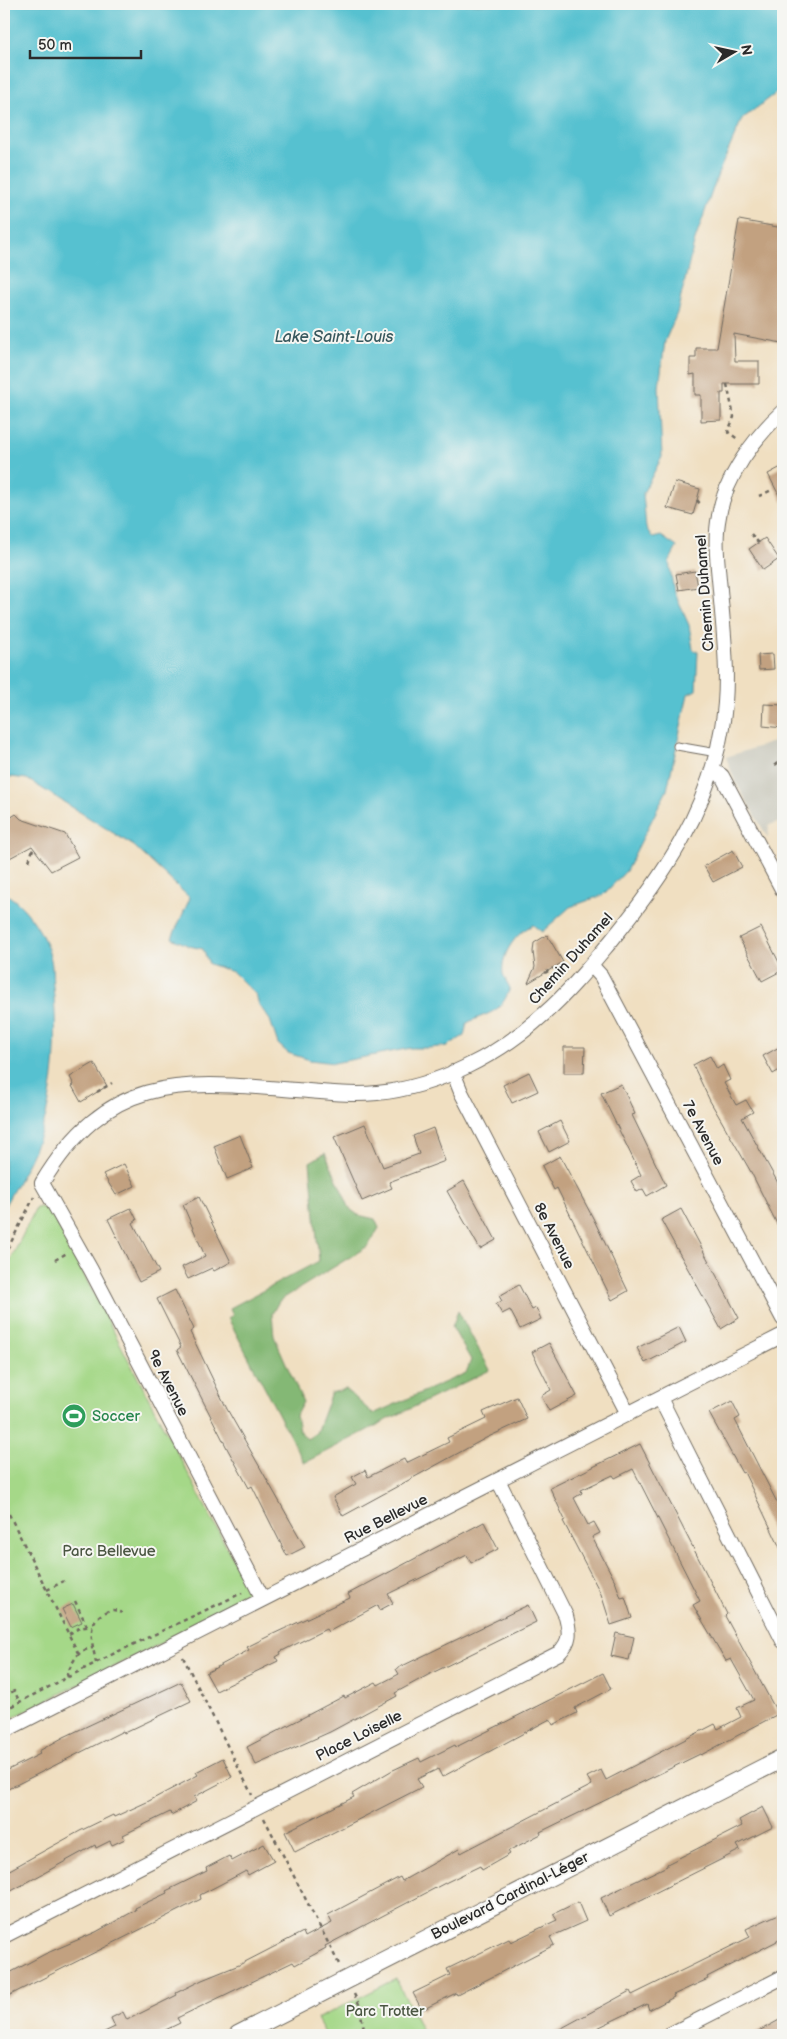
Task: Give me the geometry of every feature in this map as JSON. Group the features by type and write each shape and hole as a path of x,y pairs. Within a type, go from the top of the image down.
{"street":[{"name":"Chemin Duhamel","path":"42,1184 64,1150 89,1123 114,1104 140,1093 166,1088 202,1086 366,1094 407,1088 453,1072 492,1053 522,1033 554,1006 591,965 652,890 670,862 695,814 713,770 718,753 725,709 726,675 717,549 718,522 723,499 751,448 783,411"},
{"path":"713,770 722,776 783,891"},
{"name":"7e Avenue","path":"591,965 601,976 783,1319"},
{"name":"8e Avenue","path":"453,1072 465,1101 628,1414"},
{"name":"9e Avenue","path":"42,1184 91,1270 263,1599"},
{"name":"Rue Bellevue","path":"4,1731 783,1335"},
{"path":"660,1398 783,1641"},
{"name":"Place Loiselle","path":"4,1936 559,1652 566,1645 569,1637 566,1616 498,1480"},
{"name":"Boulevard Cardinal-Léger","path":"238,2035 783,1758"},
{"path":"669,2035 783,1977"}],"lane":[{"path":"677,746 718,753"}],"path":[{"path":"727,384 734,417 728,432 751,448"},
{"path":"759,496 772,490"},
{"path":"697,500 701,506"},
{"path":"751,534 759,542"},
{"path":"775,765 783,758"},
{"path":"29,861 33,850"},
{"path":"544,974 553,968"},
{"path":"97,1092 112,1083"},
{"path":"4,1256 34,1196"},
{"path":"4,1504 5,1511 78,1653"},
{"path":"46,1590 64,1581"},
{"path":"4,1710 218,1602 246,1592"},
{"path":"75,1601 87,1626"},
{"path":"96,1663 92,1626 100,1614 116,1609 122,1613"},
{"path":"77,1624 79,1628"},
{"path":"68,1634 79,1628 92,1626"},
{"path":"68,1677 67,1674 78,1653 83,1649 93,1648"},
{"path":"180,1652 253,1798"},
{"path":"73,1654 75,1659"},
{"path":"4,1696 14,1691 20,1702"},
{"path":"261,1813 342,1970"},
{"path":"353,1993 359,2004 365,2035"}],"shaded area":[{"path":"783,739 783,821 769,825 768,838 735,781 726,757"}],"green space":[{"path":"325,1153 350,1209 358,1215 375,1219 379,1228 368,1246 279,1301 272,1314 274,1336 303,1402 296,1415 299,1430 307,1439 316,1433 331,1393 346,1389 373,1414 466,1373 471,1360 452,1327 458,1311 490,1370 304,1463 228,1318 233,1315 230,1308 319,1261 310,1162"},
{"name":"Parc Bellevue","path":"36,1208 47,1209 53,1216 245,1582 246,1593 237,1605 4,1722 4,1273"},
{"name":"Parc Trotter","path":"396,1979 424,2035 326,2035 317,2019"}],"water":[{"name":"Lake Saint-Louis","path":"4,4 783,4 783,88 742,119 718,174 694,243 677,313 665,341 659,387 662,457 643,493 646,528 653,538 661,536 677,547 669,562 674,592 689,625 693,649 698,652 696,690 688,694 667,790 626,871 603,895 570,907 542,932 533,925 521,933 511,945 504,959 503,974 510,988 506,997 498,1008 467,1023 464,1036 447,1046 411,1048 334,1063 310,1060 288,1053 278,1044 270,1020 259,1005 256,995 233,972 209,964 203,949 189,946 172,938 190,898 134,846 27,779 4,776"},
{"path":"4,893 19,904 33,920 47,947 52,967 55,1041 53,1078 41,1132 29,1161 4,1207"}],"building":[{"path":"739,220 783,228 782,343 734,334 735,361 759,361 759,384 724,384 724,393 721,393 721,420 701,421 701,395 695,395 695,374 690,375 690,358 696,358 696,348 717,348"},
{"path":"783,466 783,503 768,474"},
{"path":"675,482 700,489 693,515 667,508"},
{"path":"765,538 779,559 763,570 749,549"},
{"path":"695,571 698,587 679,590 676,574"},
{"path":"773,654 774,669 759,670 758,655"},
{"path":"764,704 783,705 783,728 763,726"},
{"path":"16,814 21,819 65,834 78,857 51,871 32,846 4,861 4,822"},
{"path":"733,850 742,867 713,882 704,866"},
{"path":"761,927 783,970 762,981 739,938"},
{"path":"547,935 563,962 528,983 535,967 534,943"},
{"path":"783,1045 783,1068 773,1074 763,1056"},
{"path":"564,1047 585,1047 584,1073 564,1073"},
{"path":"710,1056 717,1069 723,1065 730,1080 724,1083 736,1105 746,1100 753,1112 742,1118 783,1192 783,1236 751,1172 710,1101 693,1065"},
{"path":"94,1063 107,1086 81,1102 72,1086 74,1085 70,1077"},
{"path":"529,1072 538,1091 512,1103 503,1085"},
{"path":"621,1084 635,1114 632,1115 666,1185 647,1196 643,1189 637,1192 631,1181 641,1175 601,1093"},
{"path":"560,1121 570,1141 549,1152 539,1132"},
{"path":"365,1124 383,1167 419,1154 413,1136 433,1128 445,1161 389,1182 392,1188 362,1201 334,1137"},
{"path":"240,1135 253,1168 227,1179 214,1146"},
{"path":"560,1156 593,1218 628,1291 612,1300 557,1188 554,1190 542,1166"},
{"path":"124,1164 135,1186 116,1195 103,1174"},
{"path":"464,1181 496,1240 480,1249 447,1191"},
{"path":"199,1197 231,1262 214,1271 212,1268 188,1279 182,1267 205,1256 183,1205"},
{"path":"131,1208 137,1220 133,1223 159,1272 139,1282 108,1219"},
{"path":"681,1209 739,1318 721,1329 661,1220"},
{"path":"519,1285 532,1310 536,1308 541,1319 520,1329 510,1310 502,1314 496,1304 502,1301 499,1296"},
{"path":"175,1290 194,1329 190,1332 227,1409 305,1547 287,1556 252,1486 249,1488 228,1450 177,1350 181,1347 157,1299"},
{"path":"679,1327 686,1342 645,1363 637,1348"},
{"path":"549,1343 577,1396 549,1411 541,1396 551,1390 532,1352"},
{"path":"517,1397 527,1419 486,1438 343,1516 333,1497 356,1484 352,1477 365,1470 368,1477 404,1459 406,1463 449,1442 447,1438 486,1419 483,1412"},
{"path":"732,1401 740,1417 735,1420 783,1514 783,1554 744,1472 742,1473 709,1413"},
{"path":"640,1444 727,1614 725,1616 778,1714 701,1755 540,1832 541,1834 508,1851 510,1854 482,1870 480,1866 447,1882 325,1946 326,1948 295,1965 293,1962 177,2018 180,2023 155,2035 98,2035 115,2027 111,2018 123,2012 127,2020 202,1980 239,1965 303,1932 305,1937 332,1923 328,1915 400,1877 402,1881 459,1849 461,1853 592,1785 587,1777 601,1770 606,1780 715,1724 718,1729 741,1717 737,1708 754,1700 731,1659 726,1661 693,1605 700,1601 633,1469 615,1478 613,1475 581,1490 582,1493 574,1498 588,1525 594,1522 600,1533 592,1537 615,1581 621,1598 625,1597 632,1618 611,1625 601,1594 563,1521 565,1520 550,1488"},
{"path":"484,1522 498,1549 471,1563 467,1555 388,1594 393,1603 380,1610 378,1605 328,1632 326,1629 280,1652 281,1654 276,1657 278,1661 216,1691 206,1673 249,1650 247,1647 350,1598 348,1594"},
{"path":"73,1604 82,1622 71,1627 62,1609"},
{"path":"528,1605 536,1622 428,1675 395,1693 397,1696 330,1732 256,1765 247,1747 344,1696 345,1698 376,1682 378,1685 399,1674 396,1669"},
{"path":"616,1633 634,1637 629,1660 611,1656"},
{"path":"603,1673 611,1689 575,1708 577,1713 553,1725 550,1719 442,1777 438,1769 417,1779 422,1787 295,1852 285,1832 354,1797 352,1794 391,1771 419,1758 421,1762 455,1745 456,1747"},
{"path":"181,1682 191,1701 124,1733 123,1731 4,1791 4,1772 40,1754 39,1751 64,1737"},
{"path":"223,1758 232,1777 194,1797 197,1801 171,1815 170,1812 123,1835 125,1839 112,1845 110,1841 96,1848 95,1845 4,1895 4,1873 80,1831 113,1815 114,1817 147,1802 198,1775 196,1772"},
{"path":"763,1807 773,1827 737,1845 740,1850 609,1916 601,1898 667,1866 667,1864 742,1826 739,1820"},
{"path":"264,1844 274,1861 248,1875 246,1871 200,1895 201,1899 4,1998 4,1976 45,1954 96,1932 136,1910 135,1908 207,1871 206,1868 229,1856 232,1861"},
{"path":"578,1902 586,1921 550,1937 554,1945 457,1995 456,1993 422,2010 413,1993 450,1975 447,1969 509,1939 511,1942 557,1920 553,1914"},
{"path":"783,1912 783,1938 707,1977 708,1979 673,1995 674,1997 649,2010 647,2004 583,2035 549,2035 630,1991 632,1995 750,1937 746,1929"},
{"path":"783,2018 783,2035 751,2035 772,2024"}],"place":[{"name":"Soccer","path":"74,1416"}]}
